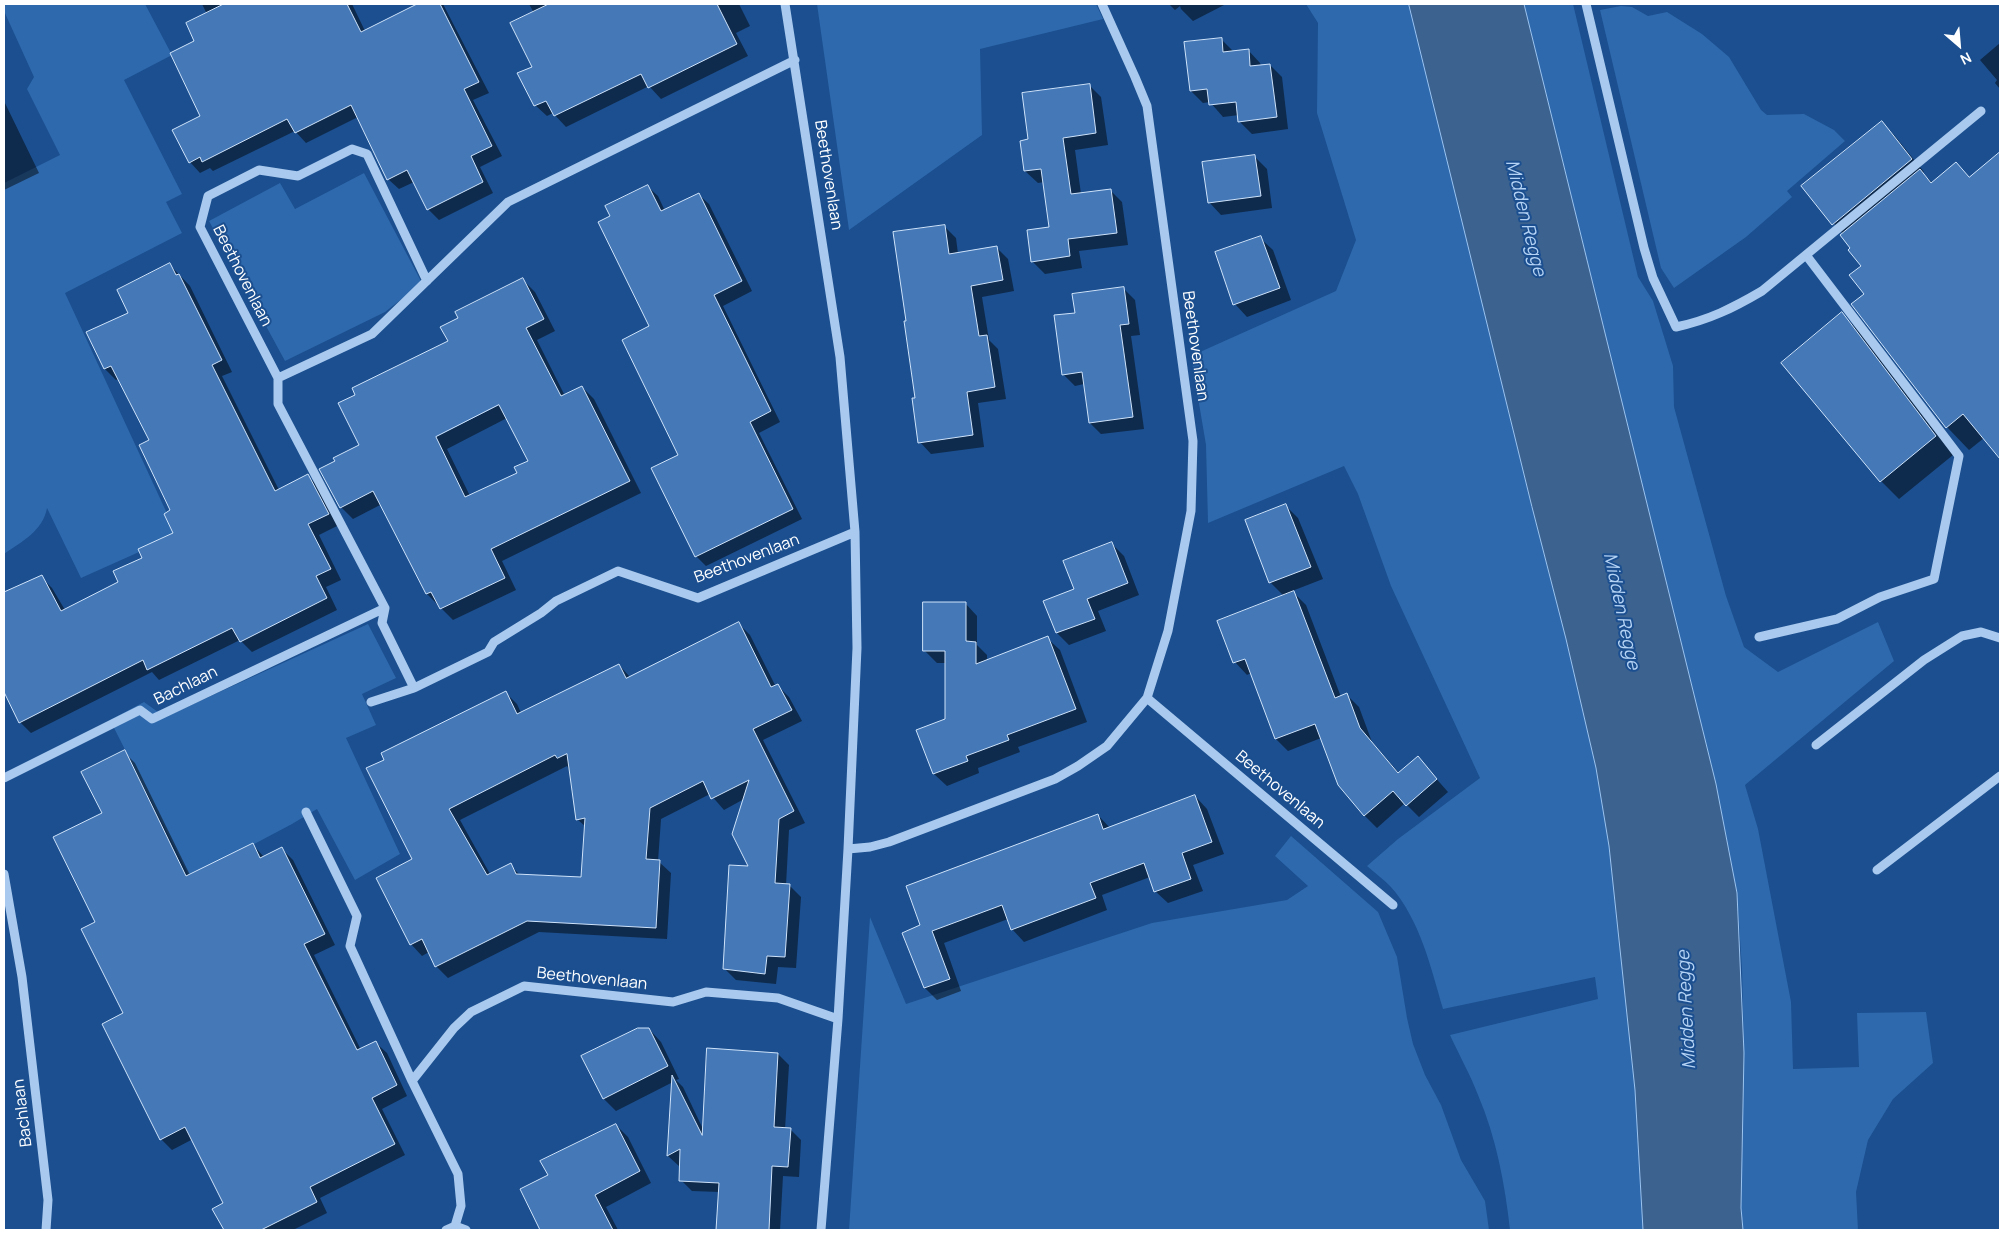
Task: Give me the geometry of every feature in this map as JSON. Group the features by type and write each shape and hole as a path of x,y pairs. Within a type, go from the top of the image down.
{"street":[{"name":"Beethovenlaan","path":"785,4 840,357 855,532 857,648 848,849 838,1018 820,1230"},
{"name":"Beethovenlaan","path":"848,849 870,847 889,842 1056,779 1108,746 1148,698 1157,672 1168,631 1192,511 1193,442 1147,106 1136,77 1102,4"},
{"path":"1586,4 1644,248 1653,278 1676,327 1698,322 1728,311 1762,291 1981,112"},
{"path":"278,378 372,334 508,202 795,60"},
{"name":"Beethovenlaan","path":"414,688 382,623 384,608 278,404 278,378 200,227 208,196 259,170 298,176 352,149 367,154 427,282"},
{"path":"1759,637 1837,619 1880,597 1934,579 1959,456 1806,255"},
{"name":"Beethovenlaan","path":"371,702 414,688 488,652 494,642 541,613 556,601 618,571 698,598 855,532"},
{"name":"Bachlaan","path":"4,778 140,710 152,719 384,608"},
{"path":"1816,746 1924,660 1962,636 1981,632 2000,638"},
{"name":"Beethovenlaan","path":"1148,698 1393,905"},
{"path":"1878,870 2000,776"},
{"path":"306,812 357,916 350,946 458,1174 461,1206 455,1226"},
{"name":"Bachlaan","path":"4,874 22,977 48,1200 46,1230"},
{"name":"Beethovenlaan","path":"412,1080 454,1028 471,1012 524,986 673,1002 706,992 778,998 838,1018"},
{"path":"446,1230 455,1226 466,1230"}],"shaded area":[{"path":"4,4 145,4 172,55 124,80 182,194 166,202 182,233 65,293 177,535 81,578 47,508 45,516 36,529 4,554 4,183 60,155 27,89 34,77 4,11"},
{"path":"817,4 1096,4 1103,19 980,49 982,135 849,230"},
{"path":"1306,4 1409,4 1566,639 1596,768 1609,846 1635,1090 1643,1230 1510,1230 1502,1178 1490,1127 1475,1087 1450,1035 1598,999 1595,977 1443,1009 1423,944 1409,913 1390,886 1367,866 1398,839 1480,778 1391,586 1358,494 1344,466 1208,523 1206,445 1191,356 1336,291 1356,240 1317,113 1318,23"},
{"path":"1524,4 1573,4 1638,277 1653,301 1673,366 1674,407 1726,596 1744,647 1778,672 1878,622 1894,661 1745,785 1758,829 1791,1002 1793,1069 1859,1067 1857,1013 1926,1012 1933,1063 1893,1099 1868,1140 1856,1192 1858,1230 1743,1230 1741,1208 1744,1053 1742,969 1737,893 1716,784"},
{"path":"1621,6 1632,7 1648,16 1667,12 1702,34 1729,57 1761,110 1767,115 1804,114 1834,130 1845,141 1787,191 1792,197 1746,237 1674,288 1661,268 1600,10"},
{"path":"364,173 422,283 385,312 285,361 209,221 280,183 295,209"},
{"path":"368,624 396,678 362,694 376,725 346,738 400,854 355,880 317,809 190,878 110,720 144,702 165,717"},
{"path":"1291,836 1378,912 1397,957 1413,1044 1425,1075 1441,1105 1461,1160 1485,1201 1489,1230 849,1230 870,917 906,1004 1152,923 1287,900 1308,886 1275,856"}],"water":[{"name":"Midden Regge","path":"1409,4 1524,4 1716,784 1737,893 1744,1053 1741,1208 1743,1230 1643,1230 1635,1090 1609,846 1596,768 1566,639"}],"building":[{"path":"224,4 347,4 361,32 417,4 440,4 479,82 464,89 492,146 471,156 483,182 427,210 407,170 387,180 351,105 295,133 287,119 202,162 200,157 189,163 172,130 200,116 170,53 194,41 186,23"},
{"path":"549,4 717,4 737,44 648,88 641,74 554,116 546,101 534,106 517,73 532,67 510,23"},
{"path":"1222,38 1223,52 1249,49 1250,66 1270,64 1277,117 1238,122 1236,102 1209,105 1207,89 1190,91 1184,42"},
{"path":"1090,84 1096,133 1063,138 1071,194 1111,189 1117,233 1068,239 1070,256 1031,262 1027,230 1049,227 1041,169 1024,171 1020,141 1028,139 1022,93"},
{"path":"1882,121 1912,159 1832,225 1801,186"},
{"path":"2000,152 2000,459 1963,414 1946,428 1851,304 1864,294 1849,275 1861,266 1848,250 1850,248 1840,235 1920,169 1931,183 1956,162 1969,177"},
{"path":"1255,155 1261,196 1208,203 1202,162"},
{"path":"648,185 661,211 699,193 742,281 714,295 771,411 750,422 793,509 695,557 651,468 678,455 622,340 649,326 598,222 610,216 605,206"},
{"path":"945,225 949,254 997,246 1003,280 971,286 979,336 987,335 995,387 967,392 973,435 918,443 912,398 915,398 904,321 906,321 893,232"},
{"path":"1261,236 1280,288 1233,305 1215,252"},
{"path":"170,263 176,275 179,274 222,360 212,365 275,491 308,474 329,514 308,524 331,569 316,576 327,598 240,642 232,628 147,670 143,660 19,723 4,692 4,592 42,575 61,611 118,582 113,571 142,558 138,549 173,533 164,514 170,510 139,445 149,440 111,366 104,369 86,332 128,313 117,290"},
{"path":"523,278 544,319 526,328 561,396 582,386 630,481 491,549 505,578 440,609 431,592 426,594 373,491 340,508 319,469 335,461 333,458 359,445 338,403 355,395 352,388 448,341 440,327 458,318 455,312","holes":["499,405 528,461 514,467 517,473 465,497 436,437"]},
{"path":"1124,287 1129,324 1120,325 1133,417 1089,423 1082,372 1062,375 1054,315 1075,313 1072,294"},
{"path":"1842,312 1936,436 1880,482 1781,363"},
{"path":"1286,504 1311,567 1269,583 1245,520"},
{"path":"1112,542 1128,583 1087,599 1095,619 1056,633 1043,601 1074,589 1063,561"},
{"path":"1294,591 1335,698 1347,693 1360,728 1398,773 1418,756 1437,779 1406,806 1393,791 1364,816 1338,785 1315,724 1275,739 1245,659 1233,663 1217,621"},
{"path":"923,602 966,602 966,641 976,642 976,664 1048,636 1076,709 1007,735 1009,740 966,756 968,761 933,774 916,730 945,719 945,651 923,651"},
{"path":"739,622 771,687 778,684 792,710 753,729 794,811 779,819 775,883 790,884 785,957 767,956 765,974 723,969 729,865 748,866 732,834 749,780 711,799 703,781 650,808 646,859 660,860 656,928 527,921 435,967 422,939 410,945 376,878 412,859 366,768 384,760 381,753 506,691 517,714 619,664 626,678","holes":["567,754 576,820 585,818 581,877 516,874 511,863 487,875 449,809 555,755 557,758"]},
{"path":"125,750 186,876 253,843 260,858 282,847 325,934 304,944 357,1050 376,1041 397,1085 372,1098 395,1144 310,1187 317,1202 261,1230 224,1230 212,1209 223,1203 185,1127 160,1140 102,1024 123,1013 81,929 95,922 53,837 102,813 81,772"},
{"path":"1195,795 1212,842 1182,853 1191,879 1154,892 1144,863 1090,883 1096,898 1011,930 1002,905 932,931 950,979 924,988 902,933 920,925 906,886 1098,814 1103,829"},
{"path":"638,1028 649,1028 668,1066 603,1099 581,1056"},
{"path":"707,1048 778,1053 774,1127 791,1128 788,1167 772,1166 769,1230 716,1230 719,1183 679,1181 680,1149 667,1156 672,1075 702,1135"},
{"path":"616,1124 640,1171 595,1195 613,1230 540,1230 520,1189 548,1175 540,1161"}]}
